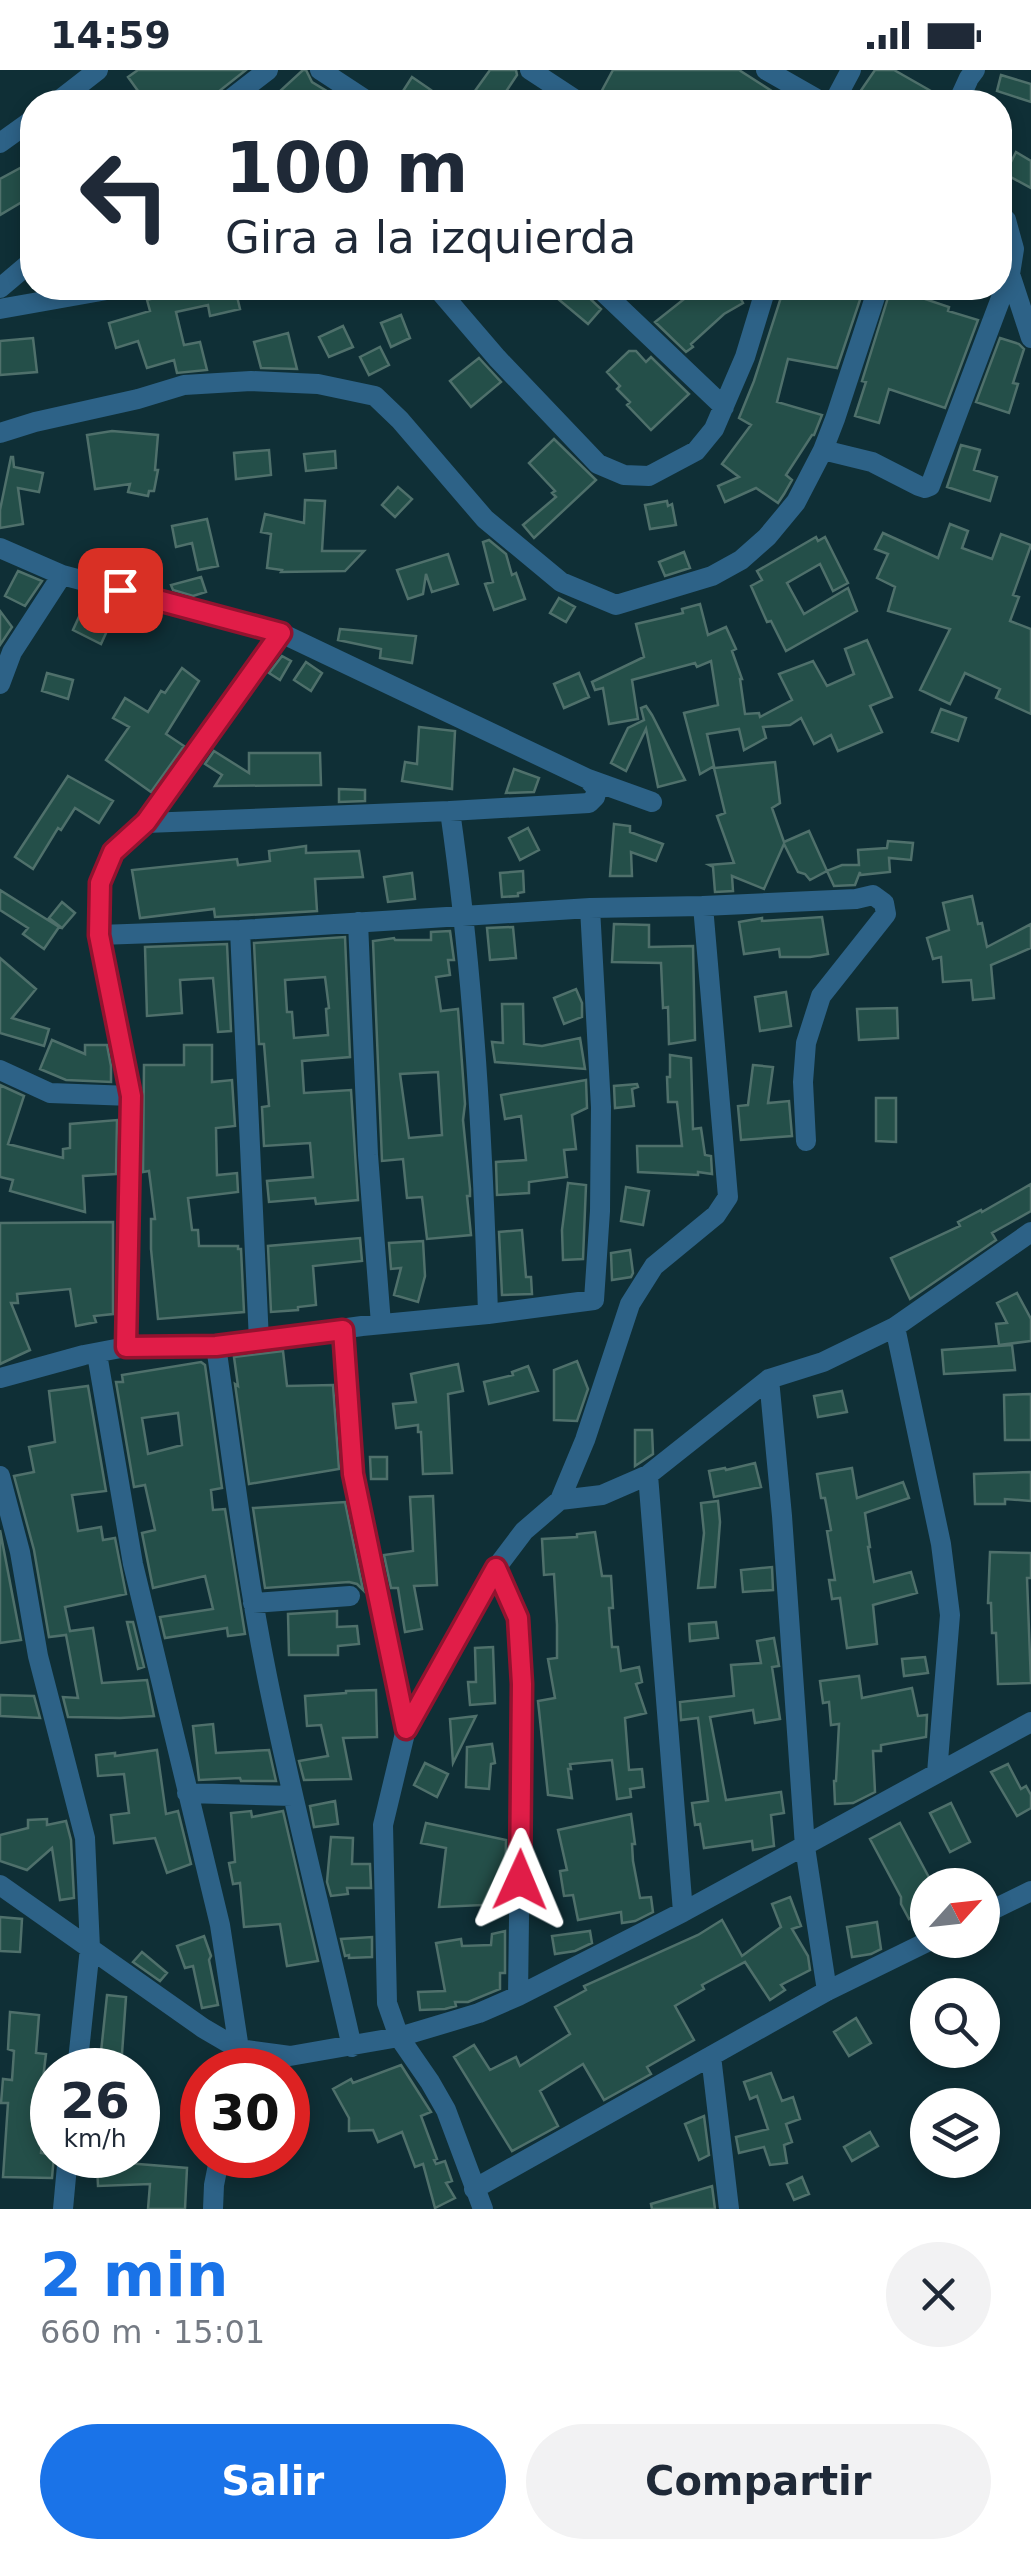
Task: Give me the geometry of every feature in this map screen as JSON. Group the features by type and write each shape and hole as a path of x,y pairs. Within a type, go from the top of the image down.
{"street":[{"path":"72,90 98,70"},
{"path":"242,90 268,70"},
{"path":"320,70 350,90"},
{"path":"530,70 561,90"},
{"path":"766,70 801,90"},
{"path":"0,288 20,271"},
{"path":"1012,280 1031,338"},
{"path":"0,309 51,300"},
{"path":"447,300 598,464 624,475 649,476 696,451 714,429 745,358 762,300"},
{"path":"611,300 724,407"},
{"path":"0,433 184,385 251,381 318,384 374,396 400,420 485,519 561,582 616,604 712,576 741,560 767,537 796,502 823,450 874,300"},
{"path":"823,450 872,462 919,486 930,486 1000,300"},
{"path":"0,548 62,575 281,633 588,779 652,802"},
{"path":"0,684 12,652 62,575"},
{"path":"126,1347 131,1096 99,935 100,883 113,852 146,822 281,633"},
{"path":"146,822 450,812 589,803 597,790 588,779"},
{"path":"450,812 465,915 485,1200 488,1314"},
{"path":"99,935 590,908 856,899 873,895 884,902 886,914 821,996 806,1042 806,1141"},
{"path":"483,2209 446,2110 398,2037 387,2003 384,1825 406,1729 496,1568 524,1531 560,1500 585,1440 630,1304 654,1266 716,1215 728,1196 703,906"},
{"path":"0,1378 126,1347 216,1346 594,1300 601,1107 590,908"},
{"path":"358,922 368,1155 381,1324"},
{"path":"240,930 260,1341"},
{"path":"0,1070 50,1093 131,1096"},
{"path":"560,1500 602,1495 648,1475 769,1379 823,1362 895,1328 1031,1232"},
{"path":"895,1328 941,1544 950,1615 937,1774"},
{"path":"343,1330 353,1474 406,1729"},
{"path":"216,1346 253,1603 293,1796 352,2046"},
{"path":"97,1354 134,1564 220,1925 235,2048"},
{"path":"769,1379 804,1847 827,1992"},
{"path":"648,1475 683,1912"},
{"path":"0,1476 20,1552 38,1656 85,1838 90,1948 79,2048"},
{"path":"496,1568 518,1618 522,1684 518,1996"},
{"path":"253,1603 350,1596"},
{"path":"310,2053 398,2037 518,1996 683,1912 1031,1722"},
{"path":"187,1792 293,1796"},
{"path":"0,1885 203,2028 224,2048"},
{"path":"1000,1906 1031,1891"},
{"path":"474,2189 827,1992 910,1950"},
{"path":"711,2056 730,2209"},
{"path":"63,2209 66,2178"},
{"path":"213,2209 215,2178"}],"building":[{"path":"138,70 246,70 221,90 137,90 128,77"},
{"path":"306,70 312,82 325,90 281,90"},
{"path":"490,70 516,70 507,90 476,90"},
{"path":"613,70 739,70 770,90 602,90"},
{"path":"875,70 894,70 929,90 861,90"},
{"path":"1001,75 1031,84 1031,102 1012,96 1012,90 997,90"},
{"path":"412,77 431,90 404,90"},
{"path":"1016,152 1031,161 1031,188 1012,178"},
{"path":"20,168 20,203 0,215 0,179"},
{"path":"147,300 238,300 240,309 210,316 208,305 176,312 184,345 200,342 207,370 177,373 174,360 147,368 138,341 116,348 109,323 150,311"},
{"path":"559,300 592,300 601,309 588,324"},
{"path":"683,300 743,303 724,314 686,352 655,322"},
{"path":"780,300 860,300 837,368 788,359 777,402 822,415 814,435 786,475 792,480 778,503 756,488 725,502 718,486 739,477 722,464 751,425 739,418"},
{"path":"887,300 928,300 978,320 945,408 889,389 879,423 855,416 866,382 862,381"},
{"path":"401,315 410,338 391,347 381,323"},
{"path":"343,326 353,347 329,357 319,337"},
{"path":"288,333 297,369 261,368 254,342"},
{"path":"33,338 37,372 0,375 0,341"},
{"path":"1000,338 1024,349 1009,413 976,402"},
{"path":"380,347 389,365 369,375 360,357"},
{"path":"629,351 636,351 646,362 651,357 689,394 651,430 627,405 630,402 607,372"},
{"path":"479,358 501,382 471,407 450,381"},
{"path":"112,431 158,435 158,470 154,491 149,491 148,496 128,492 130,484 95,489 87,435"},
{"path":"554,439 596,480 534,538 523,525 556,497 529,463"},
{"path":"961,445 980,450 974,470 997,477 990,501 947,487"},
{"path":"269,450 271,475 236,479 234,453"},
{"path":"335,451 336,468 306,471 304,454"},
{"path":"11,457 14,467 43,473 39,492 18,488 23,524 0,528 0,510"},
{"path":"398,487 412,499 395,517 382,505"},
{"path":"305,500 325,501 322,551 364,551 345,571 281,572 267,568 271,534 261,532 265,514 304,523"},
{"path":"667,501 668,506 672,504 676,525 650,529 645,505"},
{"path":"207,519 218,566 198,570 192,543 176,547 172,526"},
{"path":"950,524 968,531 962,548 992,559 1001,534 1031,545 1013,595 1019,597 1010,621 1031,629 1031,714 996,698 1000,689 965,673 950,704 920,690 950,629 888,611 895,587 877,578 888,554 875,549 883,533 938,558"},
{"path":"816,537 818,541 825,537 848,583 833,591 820,564 787,583 804,614 848,588 857,611 786,651 751,586 762,580 757,571"},
{"path":"489,540 506,554 525,599 494,610 485,584 493,582 483,542"},
{"path":"684,552 690,568 665,576 659,562"},
{"path":"448,554 458,584 432,592 426,574 423,594 408,599 397,570"},
{"path":"18,571 42,581 25,606 5,596"},
{"path":"201,577 206,592 193,596 173,590 171,585"},
{"path":"559,598 575,607 566,622 550,613"},
{"path":"700,604 708,635 726,627 736,649 732,651 742,679 745,714 759,713 760,717 792,700 779,674 813,661 827,686 854,674 845,649 867,640 892,697 870,706 882,732 838,751 831,735 814,744 801,718 790,725 763,727 766,738 744,750 739,729 707,734 714,766 700,774 684,713 718,705 711,661 632,680 638,719 609,724 603,688 595,690 592,682 644,657 636,624 683,613 682,609"},
{"path":"83,608 111,622 101,644 73,630"},
{"path":"0,611 12,627 0,645"},
{"path":"340,629 416,636 412,663 380,658 381,649 338,640"},
{"path":"282,656 291,661 280,680 269,673"},
{"path":"306,662 322,673 311,691 294,680"},
{"path":"182,668 199,681 166,734 184,746 151,792 106,760 129,727 113,718 125,698 148,712"},
{"path":"47,673 73,680 68,699 42,691"},
{"path":"579,673 589,697 564,708 554,684"},
{"path":"646,706 685,780 658,787 646,729 626,771 611,763 628,728 644,720 641,708"},
{"path":"941,709 966,718 958,741 932,732"},
{"path":"419,727 455,731 452,789 402,781 405,762 417,764"},
{"path":"214,751 249,773 249,753 320,753 321,785 215,786 222,775 205,764"},
{"path":"775,762 780,803 772,808 784,842 809,831 827,871 810,880 798,872 784,844 764,889 732,876 733,891 715,892 713,867 709,865 734,863 717,816 725,813 714,768"},
{"path":"514,769 539,778 534,792 506,793"},
{"path":"68,776 113,801 99,823 75,808 33,869 15,857"},
{"path":"339,789 365,790 365,801 339,802"},
{"path":"614,824 630,826 630,832 663,844 656,861 631,852 632,876 610,876"},
{"path":"528,828 539,850 520,860 509,838"},
{"path":"888,841 913,843 911,860 889,858 890,872 860,872 855,885 834,886 827,871 842,865 859,865 858,850 887,848"},
{"path":"306,846 306,853 359,851 363,877 315,879 317,911 215,917 214,909 140,918 132,870 237,859 238,865 270,861 269,851"},
{"path":"523,871 524,892 502,897 500,873"},
{"path":"412,873 415,899 388,902 384,877"},
{"path":"0,890 59,927 44,949 23,934 28,928 0,910"},
{"path":"972,896 987,947 1031,924 1031,948 991,965 994,998 973,1000 971,980 943,982 941,957 933,959 927,938 949,930 943,903"},
{"path":"62,902 75,913 62,928 49,918"},
{"path":"822,917 828,954 780,957 779,949 744,954 739,922"},
{"path":"614,924 649,925 649,947 693,946 695,1040 669,1044 661,963 612,962"},
{"path":"513,927 516,958 490,960 487,928"},
{"path":"450,931 454,960 448,960 450,975 436,977 441,1011 458,1009 471,1235 427,1239 422,1197 407,1198 403,1159 382,1161 373,941 431,940 431,932","holes":["438,1072 442,1135 409,1138 400,1074"]},
{"path":"345,937 350,1057 302,1061 304,1093 351,1090 358,1200 316,1204 315,1198 269,1202 267,1181 313,1177 310,1143 264,1146 262,1107 269,1106 264,1044 259,1044 254,943","holes":["325,977 328,1035 294,1038 285,980"]},
{"path":"227,944 231,1031 218,1032 213,978 180,980 182,1013 147,1016 145,947"},
{"path":"0,958 36,989 12,1018 49,1029 44,1046 0,1033"},
{"path":"576,989 582,1017 564,1024 554,998"},
{"path":"786,992 791,1026 760,1031 755,997"},
{"path":"502,1004 523,1004 524,1044 542,1046 580,1038 585,1069 495,1062 492,1042 503,1043"},
{"path":"897,1008 898,1038 859,1040 857,1009"},
{"path":"52,1040 85,1054 85,1045 107,1045 111,1082 66,1080 40,1069"},
{"path":"184,1045 212,1045 212,1082 232,1080 235,1126 216,1128 217,1175 237,1173 238,1192 188,1198 192,1230 198,1230 199,1246 241,1249 244,1312 158,1319 151,1249 151,1219 155,1219 149,1171 143,1172 144,1065 184,1065"},
{"path":"670,1055 691,1058 693,1129 701,1128 705,1155 711,1156 712,1174 638,1172 637,1146 682,1146 677,1102 668,1102"},
{"path":"753,1065 773,1067 768,1103 789,1101 792,1136 741,1140 738,1106 748,1105"},
{"path":"586,1080 587,1108 572,1115 576,1149 564,1150 567,1177 529,1182 529,1193 497,1195 496,1162 526,1160 521,1116 505,1119 501,1095"},
{"path":"637,1084 632,1089 634,1106 615,1108 614,1086"},
{"path":"0,1085 24,1096 8,1144 63,1158 63,1149 70,1148 70,1124 117,1120 116,1174 83,1176 85,1212 10,1191 13,1180 0,1177"},
{"path":"876,1098 896,1098 896,1142 876,1141"},
{"path":"568,1183 586,1185 583,1259 563,1260"},
{"path":"1031,1184 1031,1211 992,1233 996,1240 910,1299 891,1258 960,1226 958,1222"},
{"path":"626,1187 649,1191 643,1225 621,1221"},
{"path":"113,1222 113,1314 94,1316 96,1322 76,1326 70,1289 17,1294 18,1303 11,1303 30,1350 0,1364 0,1223"},
{"path":"522,1230 526,1277 531,1277 532,1294 502,1295 499,1232"},
{"path":"360,1238 362,1261 313,1266 316,1305 271,1312 268,1246"},
{"path":"423,1241 425,1276 418,1302 394,1295 401,1268 391,1269 389,1243"},
{"path":"630,1250 631,1277 612,1280 611,1253"},
{"path":"1017,1293 1031,1319 1031,1341 999,1345 996,1324 1007,1323 997,1303"},
{"path":"1012,1345 1015,1370 944,1374 942,1350"},
{"path":"283,1351 287,1386 333,1385 339,1469 249,1484 234,1357"},
{"path":"577,1361 588,1389 577,1421 554,1420 554,1370"},
{"path":"201,1362 205,1365 222,1488 211,1490 213,1510 225,1509 245,1634 228,1636 227,1628 165,1638 160,1617 213,1609 205,1576 153,1588 142,1533 155,1530 145,1485 134,1487 116,1382 123,1382 122,1375","holes":["178,1413 182,1445 148,1454 142,1418"]},
{"path":"458,1364 463,1391 448,1394 452,1473 423,1474 418,1425 396,1428 393,1404 416,1402 411,1374"},
{"path":"528,1366 538,1391 489,1404 484,1382 513,1375 512,1372"},
{"path":"88,1386 106,1491 72,1495 78,1531 101,1527 103,1540 115,1538 126,1594 65,1607 70,1631 93,1628 102,1683 147,1680 154,1716 68,1717 63,1697 78,1698 66,1635 49,1637 34,1550 14,1476 34,1472 29,1447 55,1442 49,1391"},
{"path":"842,1391 847,1412 818,1417 814,1396"},
{"path":"1031,1394 1031,1440 1005,1440 1004,1395"},
{"path":"635,1430 652,1430 653,1454 635,1466"},
{"path":"370,1457 387,1457 387,1479 371,1479"},
{"path":"755,1463 761,1487 714,1497 709,1471"},
{"path":"852,1468 857,1498 903,1482 909,1498 865,1513 868,1547 874,1582 911,1572 917,1593 873,1605 877,1644 847,1648 840,1598 832,1599 829,1580 835,1580 827,1531 831,1530 817,1474"},
{"path":"1031,1472 1031,1501 1005,1499 1005,1504 975,1504 974,1474"},
{"path":"433,1496 437,1585 414,1586 422,1629 405,1632 398,1588 391,1588 384,1555 413,1551 410,1497"},
{"path":"718,1501 715,1587 698,1588 704,1533 701,1503"},
{"path":"345,1502 363,1590 349,1582 265,1588 253,1508"},
{"path":"0,1530 21,1640 0,1643"},
{"path":"595,1532 602,1576 611,1576 612,1647 618,1647 621,1671 639,1667 642,1682 636,1684 646,1713 625,1718 629,1770 642,1769 644,1787 630,1789 631,1797 617,1799 612,1760 570,1764 572,1798 548,1795 538,1701 555,1698 548,1659 557,1658 554,1574 544,1575 542,1539"},
{"path":"990,1552 1031,1553 1031,1578 1027,1578 1031,1683 998,1684 996,1633 992,1633 988,1603"},
{"path":"772,1567 773,1590 743,1592 741,1570"},
{"path":"337,1611 337,1627 357,1626 359,1644 338,1646 338,1655 289,1655 288,1614"},
{"path":"127,1622 133,1622 144,1667 138,1669"},
{"path":"716,1622 718,1638 690,1641 689,1624"},
{"path":"774,1638 779,1666 772,1667 780,1719 755,1723 753,1710 710,1717 726,1800 781,1792 784,1813 771,1815 774,1846 753,1850 752,1841 704,1848 692,1803 708,1801 698,1718 681,1720 680,1702 734,1696 731,1665 761,1663 757,1641"},
{"path":"493,1647 495,1703 470,1705 468,1682 476,1682 475,1648"},
{"path":"925,1657 928,1673 904,1676 902,1659"},
{"path":"859,1676 862,1698 912,1688 918,1716 927,1715 926,1737 881,1745 881,1751 873,1751 875,1792 853,1803 835,1804 839,1724 831,1725 829,1702 823,1703 820,1681"},
{"path":"376,1690 377,1737 343,1738 351,1779 304,1780 299,1761 328,1756 321,1725 307,1726 305,1696"},
{"path":"0,1695 34,1696 40,1718 0,1716"},
{"path":"476,1716 453,1763 450,1719"},
{"path":"213,1724 216,1753 269,1750 276,1781 199,1780 193,1726"},
{"path":"492,1744 495,1763 491,1764 489,1789 466,1787 467,1747"},
{"path":"157,1750 166,1814 178,1811 191,1864 167,1873 155,1838 114,1843 111,1815 129,1813 124,1774 98,1776 96,1755"},
{"path":"425,1763 448,1774 437,1797 414,1785"},
{"path":"1008,1764 1021,1789 1026,1786 1031,1795 1031,1808 1017,1816 991,1772"},
{"path":"335,1801 338,1824 314,1827 310,1806"},
{"path":"951,1803 970,1842 950,1852 930,1813"},
{"path":"251,1811 252,1817 283,1811 318,1961 287,1966 280,1924 244,1927 240,1883 233,1884 229,1863 235,1862 231,1813"},
{"path":"631,1814 633,1861 640,1898 651,1897 653,1912 622,1923 621,1912 578,1920 573,1895 564,1896 560,1871 567,1870 558,1830"},
{"path":"47,1819 47,1825 66,1821 71,1840 74,1898 60,1900 52,1848 27,1870 0,1861 0,1835 28,1828 28,1820"},
{"path":"426,1823 506,1840 505,1904 439,1907 446,1848 421,1843"},
{"path":"900,1823 924,1868 910,1868 910,1919 901,1897 870,1839"},
{"path":"331,1837 353,1838 352,1864 370,1864 371,1888 347,1888 348,1894 331,1896 327,1882"},
{"path":"790,1897 801,1926 792,1929 808,1956 810,1970 781,1985 785,1990 770,2000 745,1962 702,1985 704,1989 675,2006 694,2040 647,2067 651,2074 604,2100 583,2064 540,2091 558,2126 512,2151 454,2057 474,2045 490,2070 516,2057 520,2066 570,2034 555,2007 586,1990 584,1986 698,1935 722,1920 742,1956 781,1927 772,1904"},
{"path":"0,1917 22,1919 20,1952 0,1951"},
{"path":"877,1922 881,1949 852,1957 847,1927"},
{"path":"505,1931 505,1973 500,1973 500,1989 468,2002 455,2002 456,2006 445,2009 420,2010 418,1992 445,1991 436,1943 461,1939 462,1946 491,1945 492,1934"},
{"path":"590,1931 592,1943 555,1954 552,1936"},
{"path":"204,1936 218,2005 202,2008 193,1966 185,1968 177,1946"},
{"path":"372,1937 372,1957 345,1956 341,1939"},
{"path":"142,1952 167,1973 160,1981 133,1962"},
{"path":"107,1995 126,1997 122,2048 101,2048"},
{"path":"10,2012 39,2015 36,2048 30,2048 30,2178 3,2177 8,2103 1,2103 3,2079 12,2080 14,2051 8,2049"},
{"path":"856,2018 871,2043 849,2056 834,2032"},
{"path":"401,2065 431,2112 421,2116 437,2159 434,2160 436,2164 445,2161 452,2181 446,2183 455,2198 435,2208 423,2164 415,2167 402,2132 378,2142 373,2130 349,2131 349,2118 333,2089 351,2079 353,2083"},
{"path":"771,2073 782,2101 793,2097 800,2119 786,2124 792,2142 784,2145 787,2163 770,2165 764,2147 739,2153 736,2137 768,2129 757,2096 750,2099 744,2082"},
{"path":"704,2116 709,2155 699,2160 685,2124"},
{"path":"870,2132 878,2146 852,2161 844,2147"},
{"path":"160,2166 180,2167 180,2178 187,2178 185,2209 148,2209 150,2184 98,2186 98,2178 160,2178"},
{"path":"802,2177 809,2194 794,2200 787,2184"},
{"path":"712,2186 715,2209 652,2209 651,2204"}],"route":[{"path":"120,590 281,633 146,822 113,852 100,883 99,935 131,1096 126,1347 216,1346 343,1330 353,1474 406,1729 496,1568 518,1618 522,1684 520,1880"}]}
